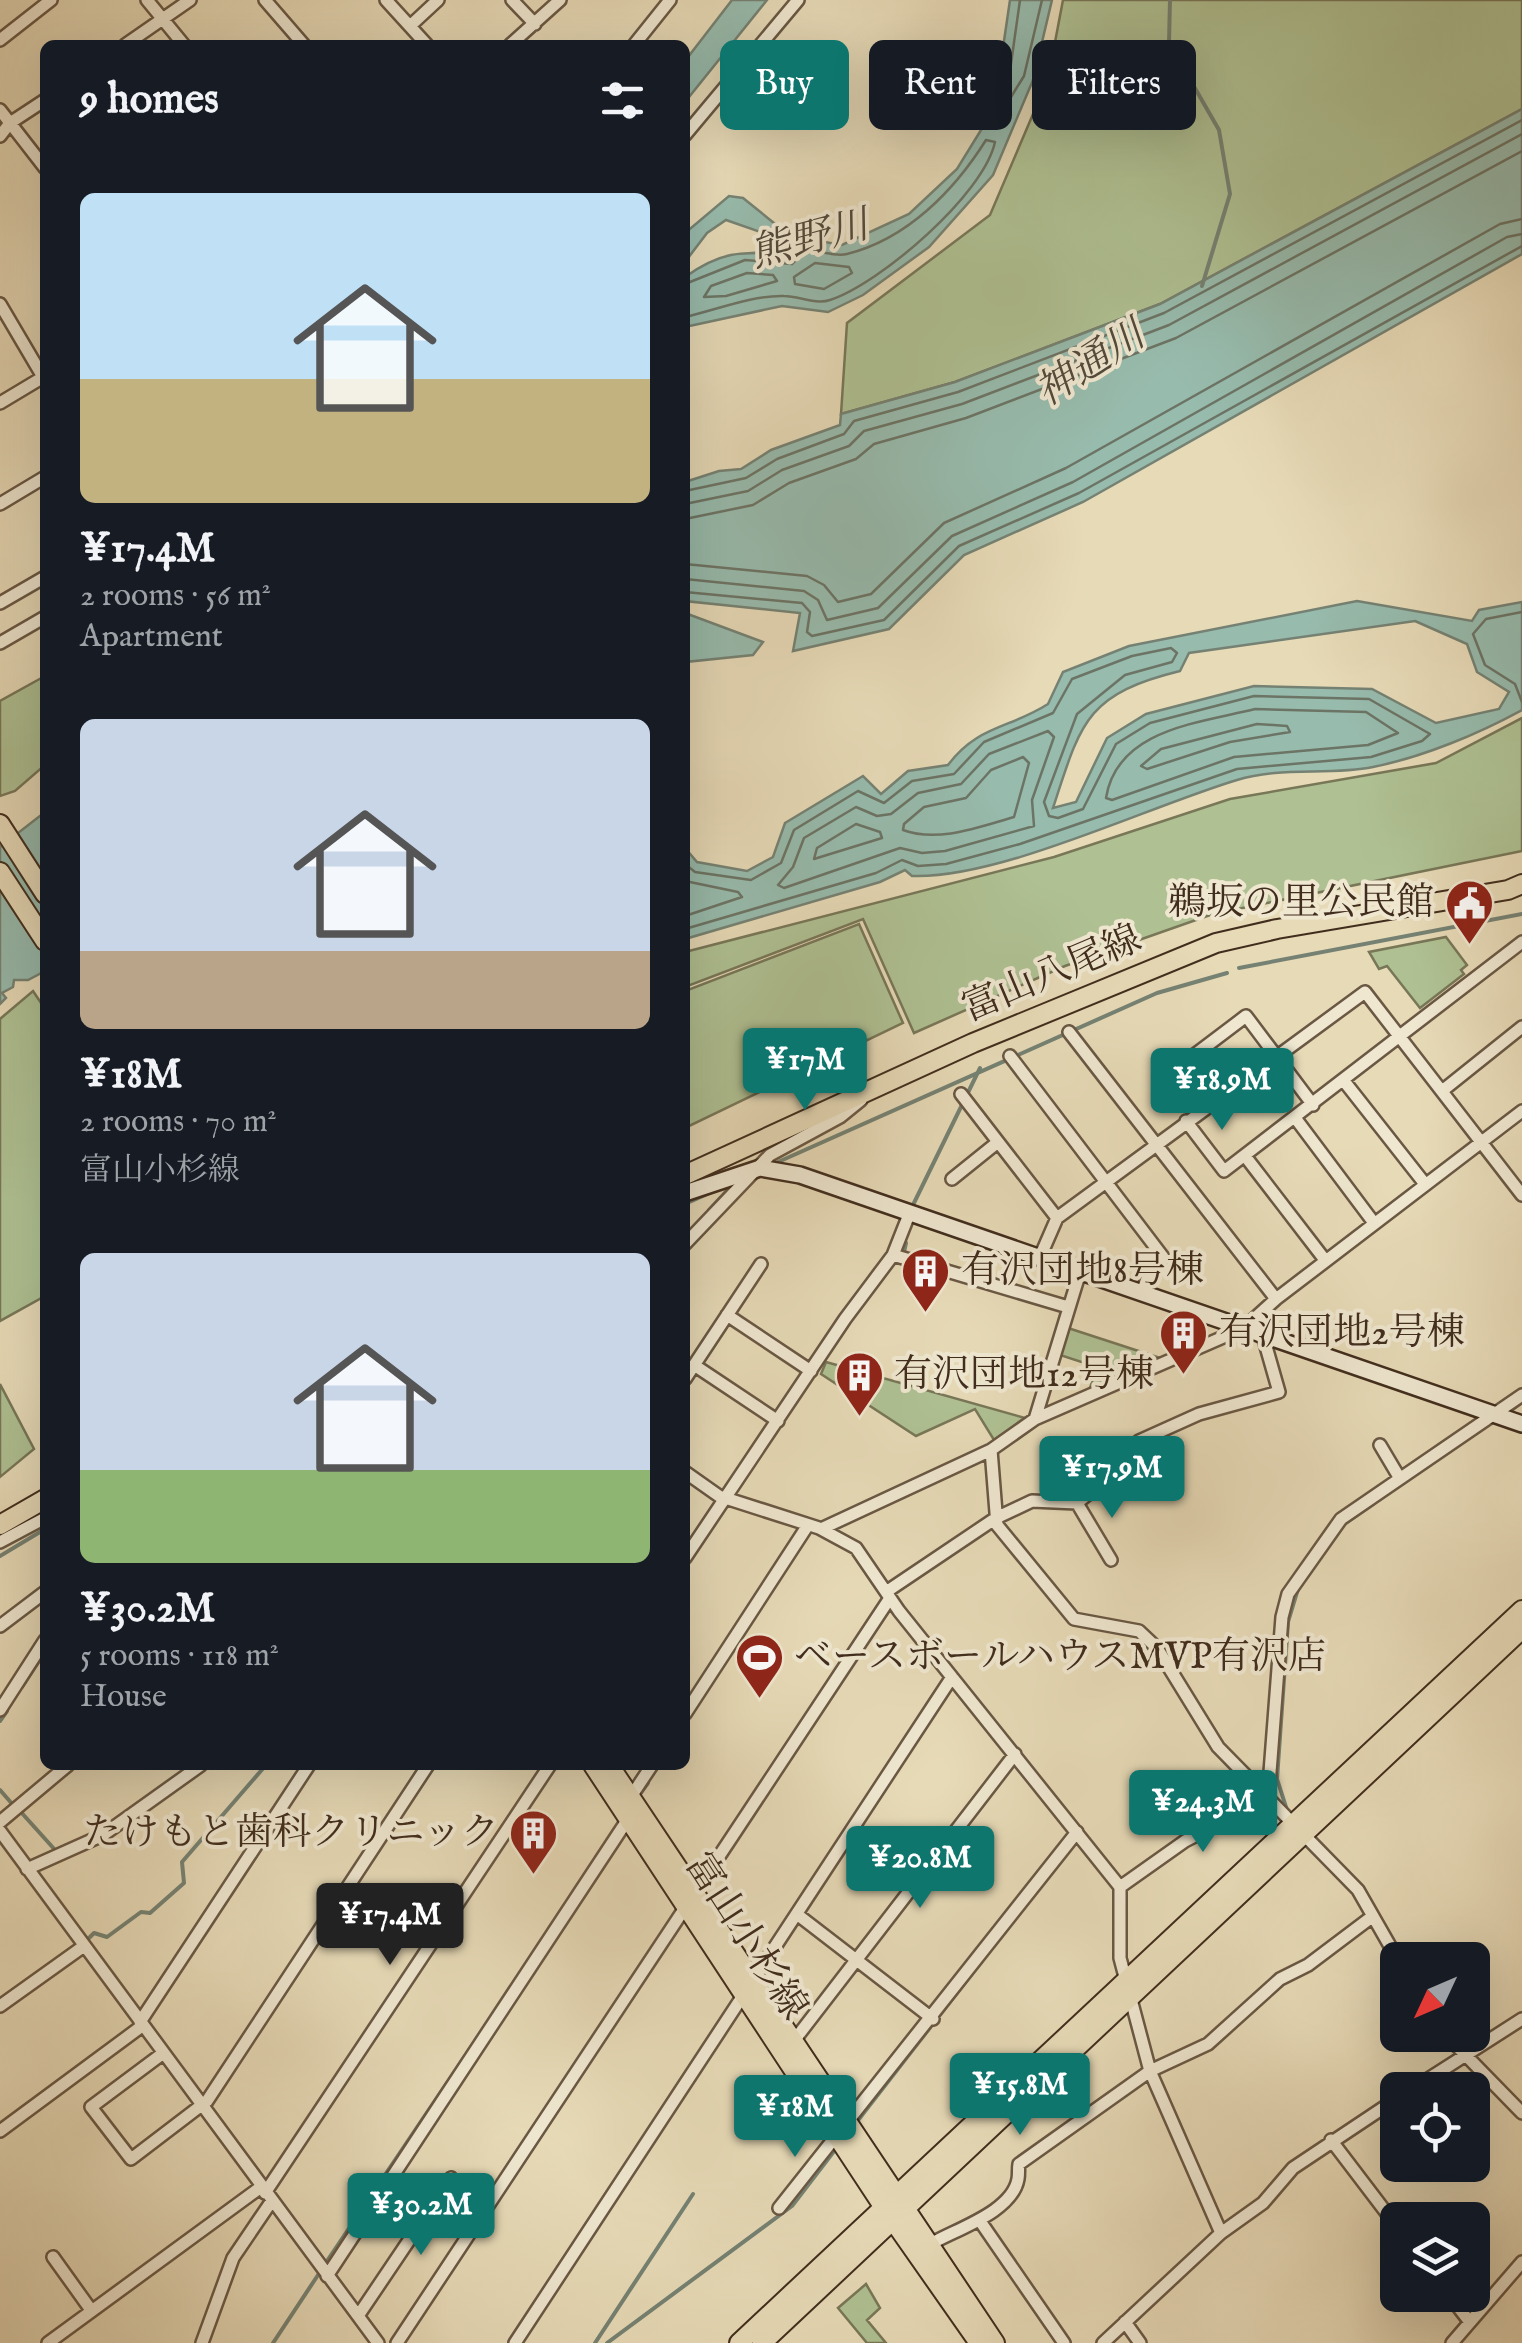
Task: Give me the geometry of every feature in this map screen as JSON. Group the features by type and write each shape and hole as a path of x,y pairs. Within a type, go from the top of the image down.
{"main road":[{"path":"0,824 40,886"},
{"path":"0,872 40,934"},
{"name":"富山八尾線","path":"690,1173 880,1084 1216,944 1277,928 1508,890 1522,884"},
{"path":"0,1525 40,1502"},
{"path":"739,2343 1130,2001 1522,1610"},
{"path":"762,2343 1126,1982 1522,1629"},
{"name":"富山小杉線","path":"597,1770 628,1818 690,1899"},
{"name":"富山小杉線","path":"612,1770 690,1899 980,2343"},
{"name":"富山小杉線","path":"749,1990 793,2042 843,2132"},
{"name":"富山小杉線","path":"894,2208 929,2246 995,2343"}],"street":[{"path":"0,40 51,0"},
{"path":"147,0 180,40"},
{"path":"132,40 190,0"},
{"path":"265,0 300,40"},
{"path":"386,0 423,40"},
{"path":"410,26 438,0"},
{"path":"512,0 534,24"},
{"path":"516,40 560,0"},
{"path":"690,129 798,0"},
{"path":"637,40 662,3"},
{"path":"0,136 10,123 40,103"},
{"path":"0,110 40,162"},
{"path":"0,304 40,369"},
{"path":"0,403 40,378"},
{"path":"0,504 40,480"},
{"path":"0,603 40,580"},
{"path":"0,643 40,620"},
{"path":"1186,1120 1224,1171 1522,942"},
{"path":"1040,1257 1057,1218 1365,992 1522,1195"},
{"path":"1208,1104 1180,1066 1246,1016 1313,1105"},
{"path":"1442,1091 1522,1028"},
{"path":"1069,1032 1276,1299"},
{"path":"1010,1056 1163,1257 1151,1267 1142,1293"},
{"path":"1344,1081 1424,1184"},
{"path":"690,1239 770,1155 840,1117 880,1084"},
{"path":"961,1094 1057,1218"},
{"path":"690,1707 815,1527 991,1450 1034,1419 1244,1328 1325,1260 1522,1112"},
{"path":"1296,1119 1374,1223"},
{"path":"952,1179 998,1142"},
{"path":"1245,1156 1325,1260"},
{"path":"690,1191 760,1168 800,1175 1522,1424"},
{"path":"690,1551 893,1256 910,1212"},
{"path":"893,1256 1068,1306"},
{"path":"690,1371 761,1264"},
{"path":"1034,1419 1080,1272"},
{"path":"727,1316 811,1371"},
{"path":"398,2343 888,1595 996,1518 1032,1501 1077,1503 1114,1473 1139,1441 1199,1414 1279,1392 1263,1336"},
{"path":"694,1364 778,1422"},
{"path":"1268,1798 1282,1617 1288,1594 1326,1534 1399,1477 1522,1395"},
{"path":"1380,1444 1399,1477"},
{"path":"991,1450 990,1484 996,1525 1074,1618 1139,1631 1157,1648 1218,1747 1358,1890 1388,1942"},
{"path":"690,1475 727,1496 815,1527 856,1548 888,1595 1120,1887 1118,1938 1130,2001 1150,2071 1222,2232"},
{"path":"1077,1503 1112,1560"},
{"path":"0,1542 40,1521"},
{"path":"0,1626 40,1596"},
{"path":"0,1710 40,1648"},
{"path":"515,2343 952,1677"},
{"path":"793,2042 1014,1754"},
{"path":"0,1822 62,1770"},
{"path":"27,1869 136,1815 194,1770"},
{"path":"0,2130 141,2024 306,1770"},
{"path":"162,2054 91,2106 131,2159 200,2106 425,1770"},
{"path":"202,2343 233,2258 266,2194 547,1770"},
{"path":"630,1798 649,1770"},
{"path":"1120,1887 1185,1841 1268,1798"},
{"path":"327,2276 628,1818"},
{"path":"0,1832 378,2343"},
{"path":"779,2208 1077,1832"},
{"path":"798,1915 932,2019"},
{"path":"929,2246 980,2221 1016,2185 1019,2164 1150,2071 1208,2044 1280,1979 1308,1965 1373,1916"},
{"path":"0,2006 84,1946"},
{"path":"1439,2072 1522,2019"},
{"path":"1461,2052 1514,2100 1522,2114"},
{"path":"1103,2343 1222,2232 1242,2220 1293,2168 1380,2109"},
{"path":"1331,2140 1380,2204"},
{"path":"358,2316 451,2178"},
{"path":"48,2343 266,2194"},
{"path":"980,2221 1064,2343"},
{"path":"54,2257 91,2310"},
{"path":"1452,2343 1522,2262"},
{"path":"1462,2312 1469,2321"},
{"path":"1125,2322 1140,2343"}],"green space":[{"path":"1063,0 1522,0 1522,109 1160,304 955,382 841,414 847,323 990,215 1032,117 1032,130 1196,130 1196,40 1055,40"},
{"path":"40,679 40,769 15,791 0,796 0,701"},
{"path":"1522,718 1522,851 1213,914 1065,966 914,1033 863,919 690,985 690,951 1054,857 1230,799 1436,763"},
{"path":"859,924 903,1023 690,1126 690,989"},
{"path":"1446,937 1467,965 1461,970 1464,974 1420,1008 1387,966 1379,969 1369,952"},
{"path":"33,991 40,1002 40,1299 0,1321 0,1019"},
{"path":"1068,1328 1160,1358 1090,1388 1097,1367 1060,1355"},
{"path":"826,1362 1025,1418 994,1440 975,1409 916,1436 821,1374"},
{"path":"0,1384 34,1449 0,1477"},
{"path":"866,2284 880,2308 867,2320 886,2343 867,2343 838,2308"}],"water":[{"path":"732,0 767,0 735,40 720,40 720,58 690,96 690,55"},
{"path":"1010,0 1052,0 1042,40 1032,40 1032,82 1012,130 1012,40 1004,40"},
{"name":"神通川","path":"1522,109 1522,254 1083,502 964,555 889,629 793,651 800,613 690,602 690,480 741,469 771,450 840,425 841,414 955,382 1160,304"},
{"name":"熊野川","path":"981,130 1012,130 993,175 929,247 863,295 828,312 782,306 690,326 690,274 726,256 794,254 786,241 726,220 707,233 690,255 690,229 729,196 743,198 790,236 842,245 909,214 957,169"},
{"path":"1357,601 1472,621 1479,610 1522,602 1522,710 1450,744 1356,770 1288,772 1237,780 1030,854 948,874 912,876 905,870 880,882 690,938 690,854 697,862 747,871 773,857 785,823 863,776 881,794 908,771 948,765 971,742 1048,704 1063,672 1129,646","holes":["1415,621 1467,644 1477,672 1509,692 1499,709 1436,723 1372,689 1254,686 1146,714 1107,738 1076,802 1053,808 1071,754 1092,716 1124,690 1180,671 1189,653"]},
{"path":"690,615 763,642 753,655 690,661"},
{"path":"40,816 40,974 28,980 14,980 13,987 2,993 6,998 0,1004 0,847"}],"waterway":[{"path":"1170,0 1169,43 1219,130 1230,194 1202,286"},
{"path":"1239,968 1522,914"},
{"path":"778,1162 1157,993 1227,973"},
{"path":"912,1207 980,1068"},
{"path":"709,1210 733,1184"},
{"path":"690,1202 714,1191"},
{"path":"904,1252 906,1243"},
{"path":"1513,1409 1522,1402"},
{"path":"1340,1527 1373,1504"},
{"path":"0,1556 40,1532"},
{"path":"1287,1810 1277,1779 1288,1622 1298,1589"},
{"path":"22,1687 40,1660"},
{"path":"0,1721 7,1711"},
{"path":"87,1940 94,1933 107,1937 141,1912 150,1913 184,1883 182,1862 262,1770"},
{"path":"640,1794 648,1783"},
{"path":"0,1790 14,1806"},
{"path":"20,1811 56,1851"},
{"path":"859,2119 981,1962"},
{"path":"325,2264 490,2019"},
{"path":"607,2343 792,2206 835,2150"},
{"path":"595,2343 693,2194"},
{"path":"273,2343 320,2272"}],"place":[{"name":"鵜坂の里公民館","path":"1469,946"},
{"name":"有沢団地8号棟","path":"926,1314"},
{"name":"有沢団地2号棟","path":"1184,1376"},
{"name":"有沢団地12号棟","path":"859,1418"},
{"name":"ベースボールハウスMVP有沢店","path":"759,1700"},
{"name":"たけもと歯科クリニック","path":"534,1876"}]}
